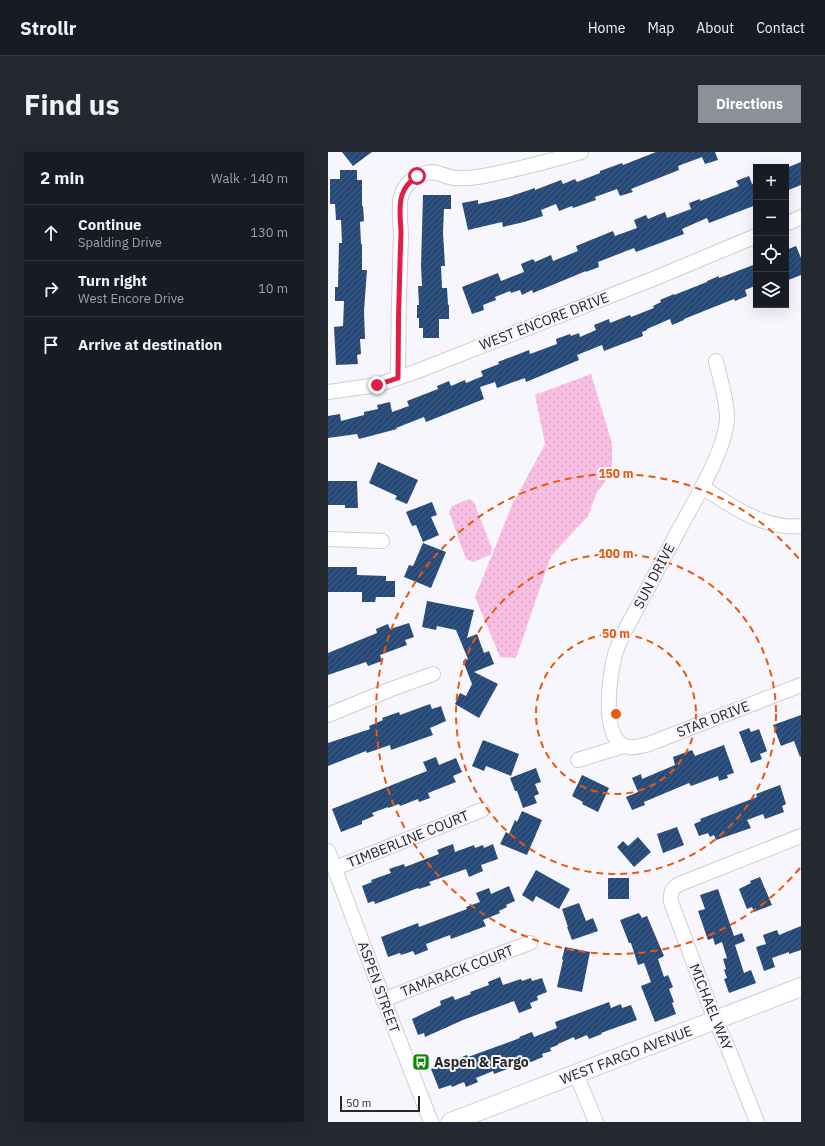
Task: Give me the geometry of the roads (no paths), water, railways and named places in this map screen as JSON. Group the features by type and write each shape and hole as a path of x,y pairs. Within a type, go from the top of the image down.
{"main road":[{"name":"WEST FARGO AVENUE","path":"451,1122 801,987"}],"street":[{"path":"398,378 401,225 400,203 408,183 417,176 425,173 441,173 456,178 486,176 581,152"},
{"path":"789,223 801,217"},
{"name":"WEST ENCORE DRIVE","path":"328,392 366,387 398,378 653,279 753,237"},
{"name":"SUN DRIVE","path":"623,746 615,739 612,732 608,698 615,653 623,634 702,487 721,445 727,418 716,361"},
{"path":"702,487 734,507 766,522 784,526 801,526"},
{"path":"328,539 382,541"},
{"path":"328,715 433,674"},
{"name":"STAR DRIVE","path":"623,746 633,748 646,745 801,685"},
{"path":"578,760 623,746"},
{"name":"TIMBERLINE COURT","path":"335,868 482,810"},
{"name":"MICHAEL WAY","path":"757,1122 728,1048 715,1020 670,896 675,886 801,836"},
{"name":"ASPEN STREET","path":"328,851 383,1000 431,1122"},
{"name":"TAMARACK COURT","path":"383,1000 530,943"},
{"path":"576,1074 596,1122"}],"place":[{"name":"Aspen & Fargo","path":"421,1062"}]}
